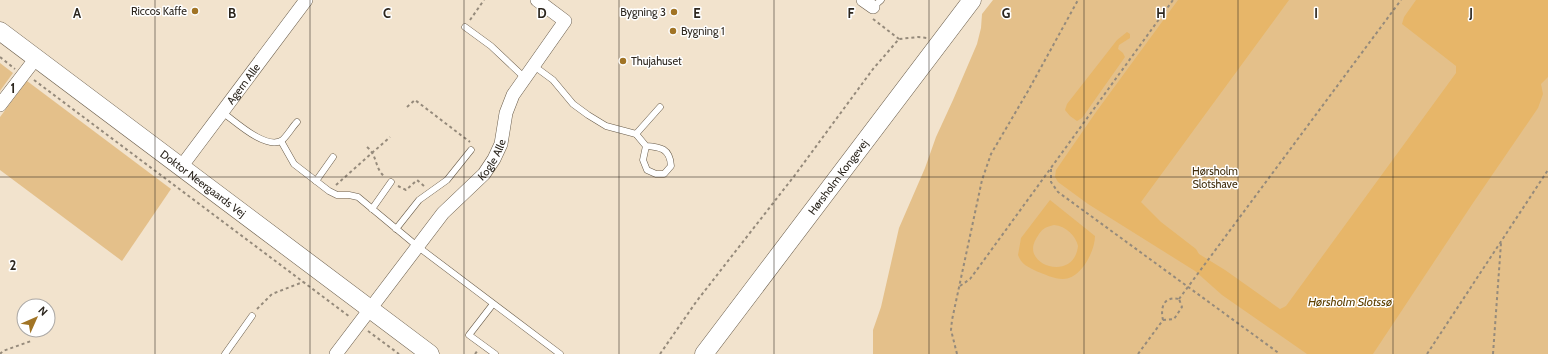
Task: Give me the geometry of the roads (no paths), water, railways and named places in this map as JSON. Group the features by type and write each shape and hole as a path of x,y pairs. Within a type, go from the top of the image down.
{"street":[{"name":"Agern Alle","path":"181,167 306,0"},
{"name":"Kogle Alle","path":"370,309 443,213 484,174 494,159 501,144 506,113 513,95 526,79 565,22 537,0"},
{"name":"Hørsholm Kongevej","path":"704,354 972,0"},
{"name":"Doktor Neergaards Vej","path":"0,31 430,354"},
{"path":"0,105 36,58"},
{"path":"336,354 370,309"}],"lane":[{"path":"465,28 491,46 526,79"},
{"path":"534,66 553,80 573,104 588,115 606,126 636,134 646,146 660,147 664,150 670,159 671,166 664,174 656,174 647,170 643,160 646,146"},
{"path":"636,134 660,107"},
{"path":"222,112 263,141 281,141 297,122"},
{"path":"281,141 294,164 329,191 337,195 350,195 358,198 417,246 560,354"},
{"path":"396,229 419,200 447,180 471,150"},
{"path":"316,181 333,158"},
{"path":"372,209 391,182"},
{"path":"493,304 469,334 495,354"},
{"path":"225,354 252,316"}],"water":[{"name":"Hørsholm Slotssø","path":"1178,0 1289,0 1141,202 1161,222 1196,249 1199,254 1225,270 1280,309 1286,306 1456,73 1456,66 1402,24 1404,17 1416,0 1548,0 1548,77 1541,84 1543,94 1538,108 1373,354 1307,354 1222,295 1195,271 1088,204 1058,182 1055,177 1056,170 1096,112"},
{"path":"1127,32 1130,34 1130,38 1119,45 1118,49 1125,57 1082,118 1077,121 1065,110 1067,104 1117,40"},
{"path":"1050,200 1095,236 1093,249 1086,263 1076,274 1070,278 1063,279 1036,271 1023,263 1018,255 1021,238","holes":["1054,225 1063,227 1070,232 1078,246 1074,257 1068,264 1059,267 1050,266 1041,262 1035,256 1033,248 1036,239 1043,229"]}],"place":[{"name":"Riccos Kaffe","path":"195,11"},
{"name":"Bygning 3","path":"674,12"},
{"name":"Bygning 1","path":"673,31"},
{"name":"Thujahuset","path":"623,61"}],"park label":[{"name":"Hørsholm Slotshave","path":"1215,177"}]}
